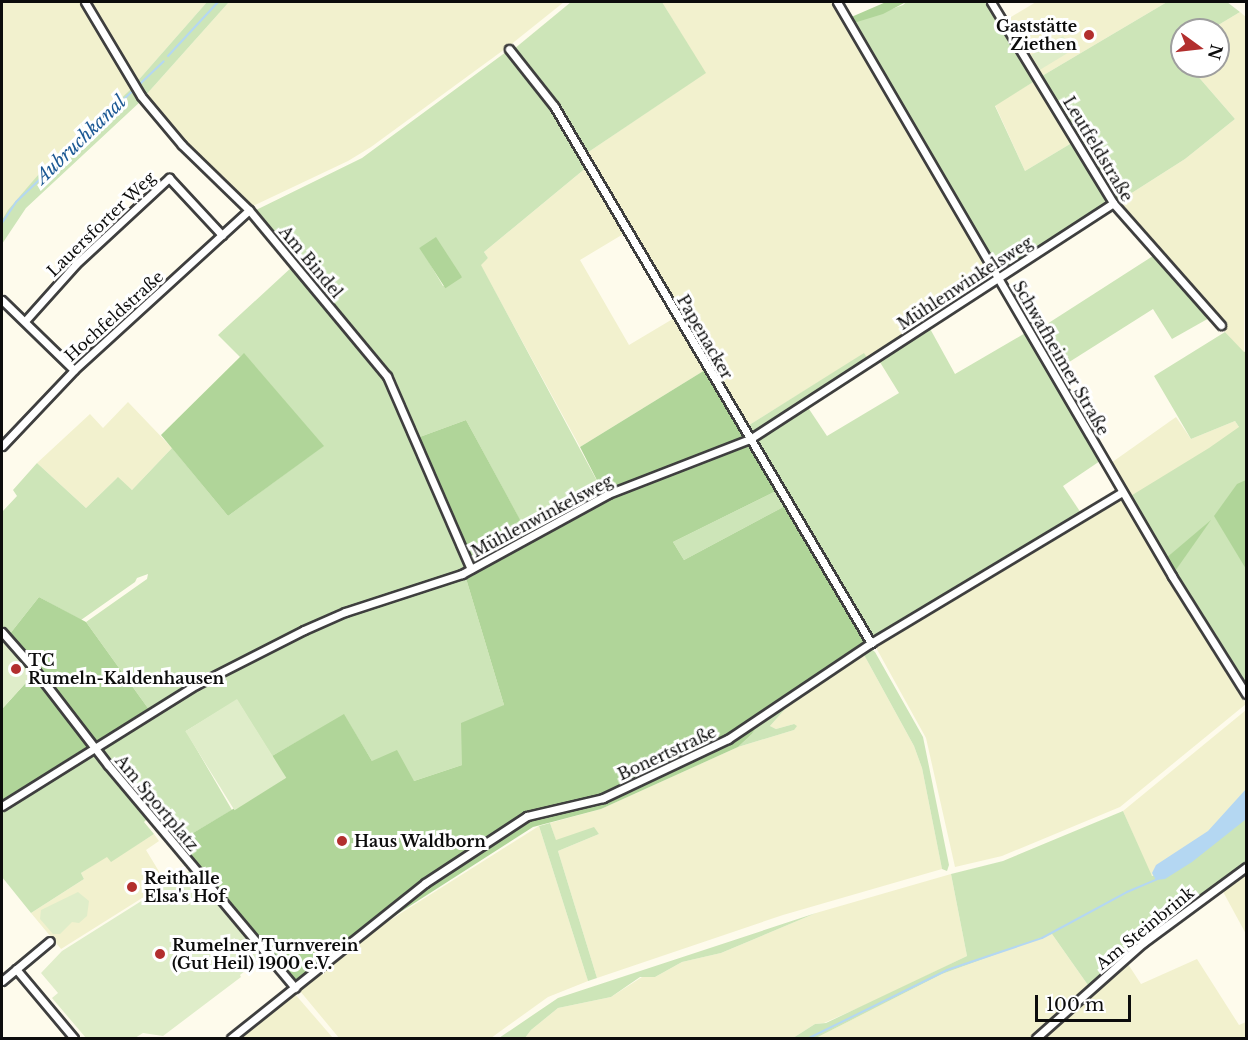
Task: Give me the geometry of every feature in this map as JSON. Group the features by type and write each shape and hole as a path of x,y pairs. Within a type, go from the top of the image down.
{"street":[{"name":"Am Bindel","path":"85,2 141,96 182,145 249,210 387,376 471,569"},
{"name":"Schwafheimer Straße","path":"837,2 1122,492 1246,694"},
{"name":"Leutfeldstraße","path":"991,2 1113,203 1221,325"},
{"name":"Papenacker","path":"509,49 554,106 871,643"},
{"name":"Lauersforter Weg","path":"25,321 76,264 169,178 222,235"},
{"name":"Mühlenwinkelsweg","path":"2,806 196,685 304,630 345,612 462,574 608,494 750,439 1113,203"},
{"name":"Hochfeldstraße","path":"2,446 74,370 249,210"},
{"path":"2,300 74,370"},
{"name":"Bonertstraße","path":"231,1038 425,883 527,816 603,798 728,739 871,643 1122,492"},
{"name":"Am Sportplatz","path":"2,632 31,665 95,748 295,988"},
{"name":"Am Steinbrink","path":"1036,1038 1143,943 1246,867"},
{"path":"2,981 50,941"},
{"path":"16,969 74,1038"}],"green space":[{"path":"2,2 83,2 131,89 38,175 2,220"},
{"path":"89,2 207,2 135,84"},
{"path":"207,2 229,2 145,96 135,84"},
{"path":"229,2 564,2 509,46 371,147 348,161 251,207 184,144 145,96"},
{"path":"571,2 662,2 706,73 584,155 514,49"},
{"path":"662,2 835,2 992,273 990,277 868,359 864,354 746,427 584,155 705,73"},
{"path":"886,2 906,2 883,14 857,22 852,23 849,18"},
{"path":"906,2 989,2 1038,79 995,106 1025,171 1075,141 1107,197 1102,207 1000,272 852,23"},
{"path":"1036,2 1167,2 1042,76 1006,20"},
{"path":"1167,2 1227,2 1240,12 1230,18 1170,18 1170,78 1199,78 1235,119 1185,159 1116,203 1042,76"},
{"path":"1240,12 1246,17 1244,353 1225,332 1226,324 1116,203 1185,159 1235,119 1199,78 1230,78 1230,18"},
{"path":"1063,36 1072,51 1040,70 1031,55"},
{"path":"506,52 550,104 587,167 484,252 488,258 481,265 603,492 528,535 466,420 417,438 389,374 254,211 362,158","holes":["420,247 462,277 443,286"]},
{"path":"1038,79 1075,141 1025,171 995,105"},
{"path":"131,89 141,101 26,208 2,244 2,220 8,210 38,175"},
{"path":"587,167 625,233 580,260 629,345 676,317 705,370 580,447 480,264 488,258 484,252"},
{"path":"436,237 462,277 445,288 419,248"},
{"path":"1156,254 1211,317 1172,339 1153,309 1055,371 1033,333"},
{"path":"293,266 385,378 467,562 466,568 336,613 244,655 193,682 150,711 86,622 147,579 148,574 137,578 135,582 81,620 39,597 9,635 2,627 2,512 17,496 13,490 37,463 86,508 118,477 132,490 172,448 228,516 323,446 244,354 240,357 218,335"},
{"path":"928,325 955,374 1027,332 1100,461 1063,486 1081,513 876,637 867,637 755,440 807,406 827,436 899,393 878,359"},
{"path":"1225,332 1244,352 1246,351 1246,690 1129,497 1239,427 1235,421 1191,439 1154,376"},
{"path":"244,353 324,446 228,516 161,435"},
{"path":"864,353 868,359 754,433 746,427"},
{"path":"705,370 778,490 673,542 684,560 787,505 866,637 865,644 756,718 759,722 752,734 738,747 601,809 533,827 324,961 302,978 296,981 290,979 178,842 285,778 272,756 344,714 372,761 397,750 414,781 462,765 461,723 504,705 465,575 475,571 417,438 466,420 530,538 607,494 603,492 580,447"},
{"path":"128,402 172,448 132,490 117,478 86,508 37,463 90,414 103,428"},
{"path":"1176,417 1191,439 1235,421 1239,427 1237,484 1165,559 1111,463"},
{"path":"1246,480 1246,569 1214,516 1237,484"},
{"path":"778,490 787,505 684,560 673,542"},
{"path":"1119,497 1124,500 1246,704 1120,807 1002,856 955,867 926,738 874,644"},
{"path":"1211,520 1173,574 1165,559"},
{"path":"465,575 504,705 462,765 414,781 372,761 344,715 272,756 237,700 186,731 232,810 178,842 103,752 104,746 223,674 304,633 345,615"},
{"path":"39,597 86,622 150,711 2,801 2,709 39,668 9,635"},
{"name":"TC Rumeln-Kaldenhausen","path":"2,637 35,673 2,709"},
{"path":"869,647 875,652 923,737 949,865 947,871 942,869 922,768 914,746 863,653"},
{"path":"863,653 914,746 922,768 942,869 783,915 597,978 558,851 599,834 594,828 556,841 550,823 601,809 738,747 794,730 794,724 776,729 770,726 794,699"},
{"path":"237,699 286,778 235,810 185,731"},
{"path":"794,699 770,726 776,729 794,724 797,726 794,730 738,747 752,734 758,721"},
{"path":"1246,710 1246,809 1175,865 1151,876 1123,811"},
{"path":"95,754 148,818 144,822 154,834 111,862 107,857 81,873 84,879 31,913 2,877 2,812"},
{"path":"1246,809 1246,864 1155,931 1090,988 1052,934 942,974 816,1038 793,1038 815,1024 826,1023 967,956 951,874 1003,861 1123,811 1152,876 1175,865"},
{"path":"550,823 556,840 594,827 599,834 558,851 597,978 588,981 539,826"},
{"path":"539,826 588,981 548,997 491,1038 339,1038 300,991 301,987 360,939"},
{"path":"154,834 159,841 146,850 166,883 61,949 31,913 84,879 81,873 107,856 111,861"},
{"path":"1246,869 1246,934 1221,888"},
{"name":"Rumelner Turnverein (Gut Heil) 1900 e.V.","path":"189,871 262,957 240,975 241,977 163,1036 143,1033 135,1038 86,1038 52,998 58,993 41,973 62,951"},
{"path":"951,874 967,956 872,1002 824,1023 815,1024 793,1038 525,1038 531,1030 558,1008 611,997 642,977 655,977 682,962 721,953 816,913"},
{"path":"78,892 89,901 87,916 79,923 72,922 60,934 53,934 40,919 41,910"},
{"path":"816,913 721,953 682,962 655,977 640,977 611,997 558,1008 531,1030 525,1038 499,1038 558,998"},
{"path":"1052,934 1090,988 1053,1022 1030,1038 816,1038 942,974"},
{"path":"1197,959 1239,1025 1246,1022 1246,1038 1040,1038 1057,1026 1126,961 1141,984"},
{"path":"294,993 333,1038 237,1038 291,995"}],"water":[{"path":"1246,789 1245,820 1192,862 1165,879 1156,880 1152,873 1156,865 1208,831"}],"waterway":[{"path":"168,56 218,2"},
{"name":"Aubruchkanal","path":"2,223 16,202 164,61"},
{"path":"809,1038 947,970 1042,938 1127,892 1157,879"}],"place":[{"name":"Gaststätte Ziethen","path":"1089,35"},
{"name":"TC Rumeln-Kaldenhausen","path":"16,669"},
{"name":"Haus Waldborn","path":"342,841"},
{"name":"Reithalle Elsa's Hof","path":"132,887"},
{"name":"Rumelner Turnverein (Gut Heil) 1900 e.V.","path":"160,954"}]}
